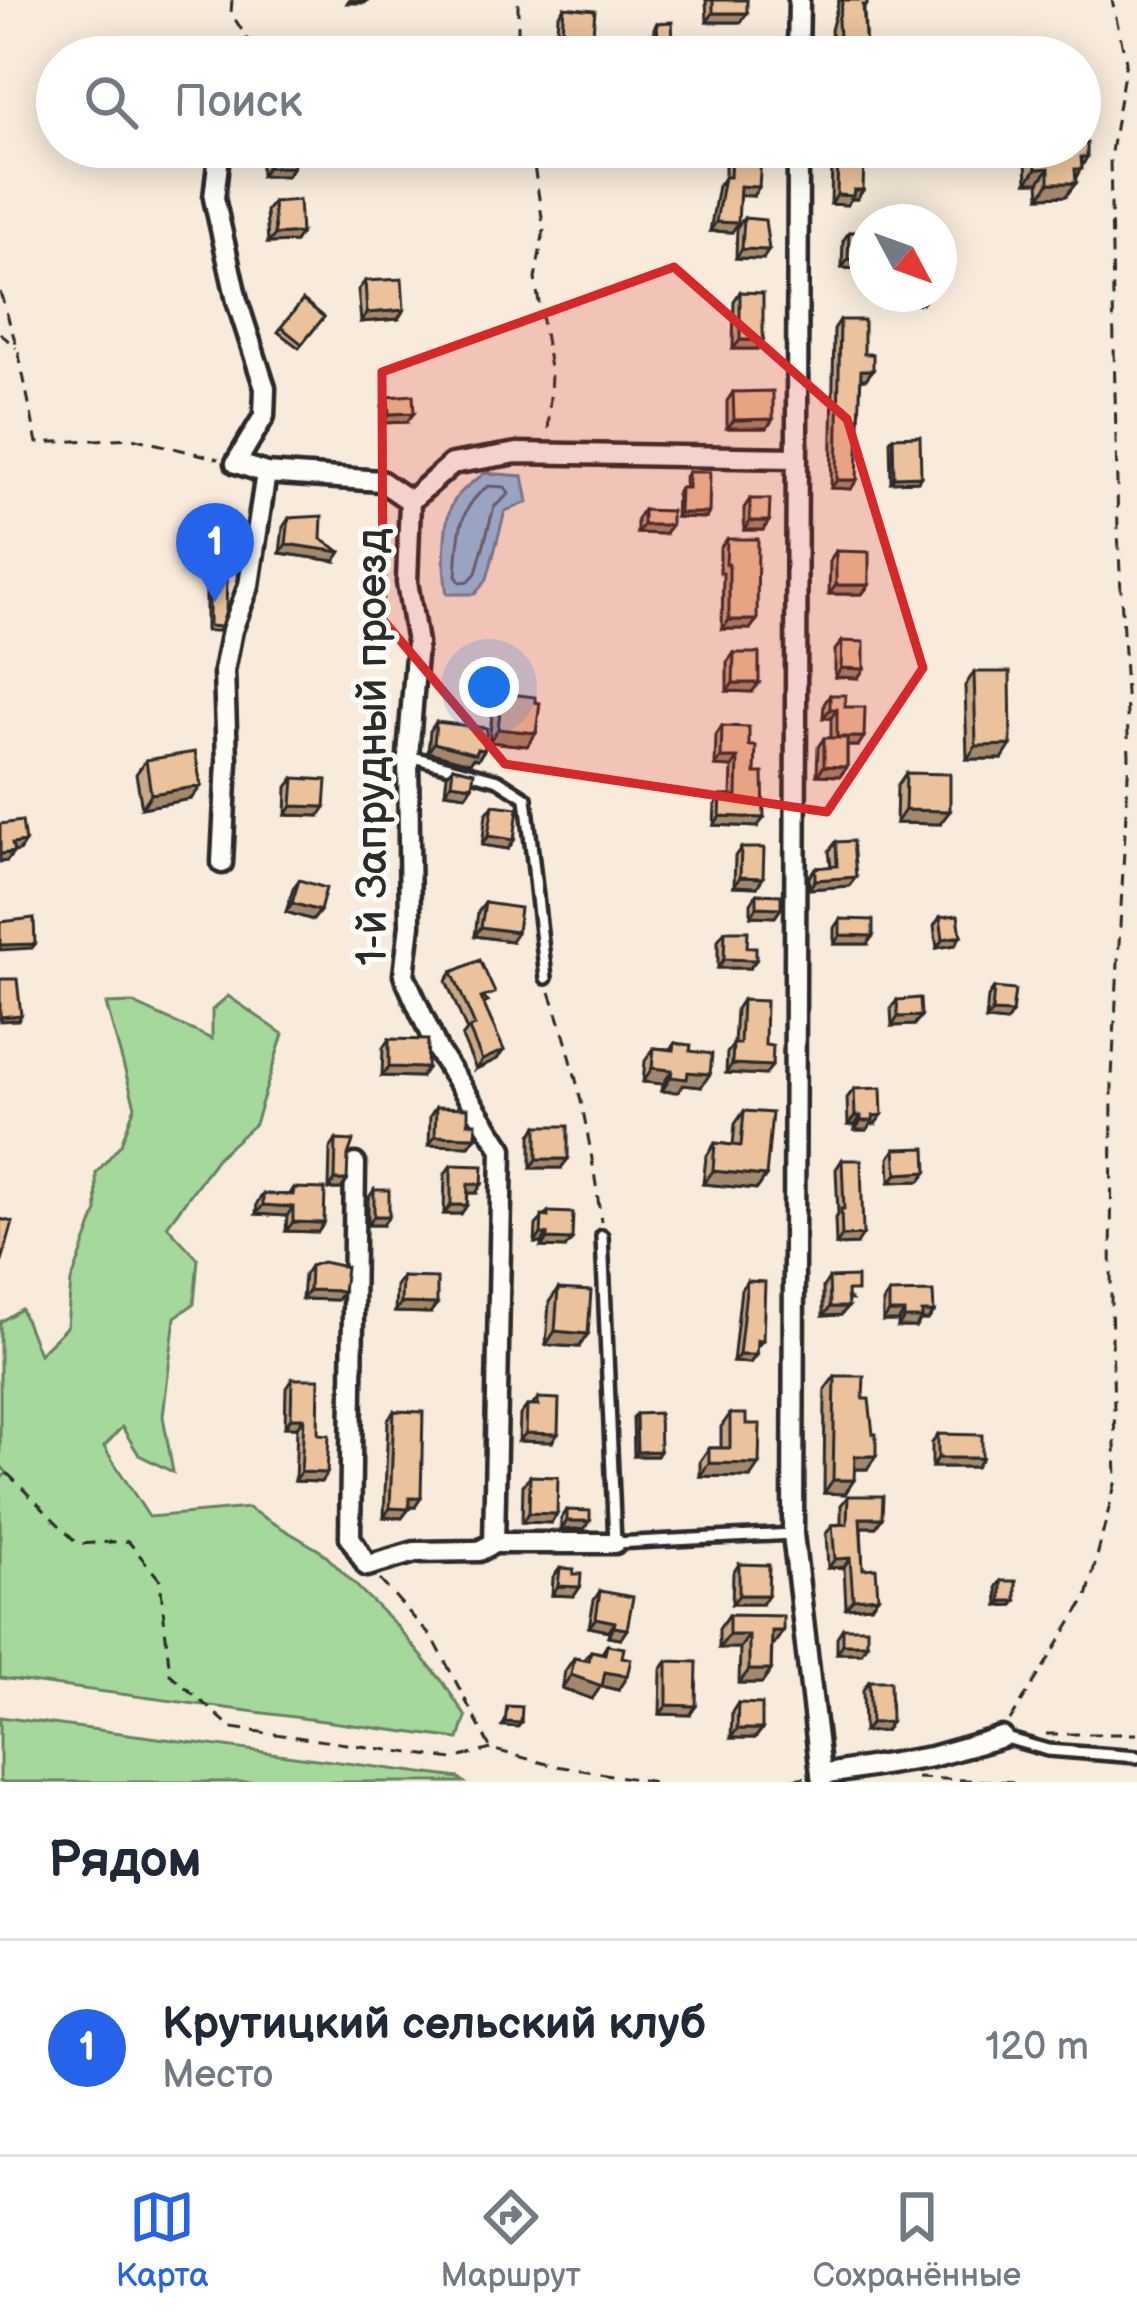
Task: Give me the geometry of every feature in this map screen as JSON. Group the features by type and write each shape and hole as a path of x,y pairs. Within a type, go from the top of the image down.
{"street":[{"path":"798,36 799,0"},
{"path":"218,168 214,198 237,301 265,388 264,416 236,463 266,473 381,481 410,501 452,464 517,453 796,458"},
{"path":"798,168 793,1534 822,1778 931,1757 1002,1737"},
{"path":"221,863 227,761 224,671 232,630 249,585 266,473"},
{"name":"1-й Запрудный проезд","path":"410,501 407,582 417,643 408,756 410,925 404,975 438,1051 502,1149 494,1544"},
{"path":"355,1164 350,1537 367,1566 416,1552 478,1551 494,1544 615,1543"}],"lane":[{"path":"408,756 499,780 526,799 546,978"},
{"path":"602,1236 615,1543 793,1534"},
{"path":"1002,1737 1048,1750 1137,1757"}],"path":[{"path":"232,0 230,13 245,36"},
{"path":"518,0 518,36"},
{"path":"1002,1737 1087,1598 1116,1480 1112,1077 1129,756 1118,531 1110,158 1126,61 1112,0"},
{"path":"534,168 544,230 535,278 550,374 547,453"},
{"path":"0,292 18,350 37,443 132,438 236,463"},
{"path":"0,333 18,350"},
{"path":"546,978 589,1126 602,1236"},
{"path":"7,1473 78,1544 128,1541 160,1580 170,1674 232,1728 453,1759 491,1749 551,1765 654,1782"},
{"path":"367,1566 434,1640 491,1749"},
{"path":"1036,1735 1137,1734"},
{"path":"772,1782 822,1778"},
{"path":"908,1778 1016,1782"}],"highlighted area":[{"path":"674,267 847,419 923,668 827,812 505,764 383,620 382,372"}],"green space":[{"path":"228,996 283,1034 255,1124 218,1157 167,1226 198,1259 194,1304 175,1317 163,1416 173,1472 139,1455 122,1427 104,1447 149,1517 248,1508 322,1552 395,1624 443,1682 466,1717 459,1739 0,1678 0,1479 7,1473 0,1465 0,1322 21,1309 39,1354 67,1326 71,1282 97,1211 96,1173 121,1144 135,1106 106,1004 132,1003 212,1039 212,1010"},
{"path":"0,1717 459,1778 464,1782 0,1782"}],"water":[{"path":"485,473 523,476 528,502 505,511 487,579 475,594 447,594 448,515 457,497"}],"building":[{"path":"713,0 747,0 747,13 713,13"},
{"path":"843,0 867,0 863,5 865,36 839,36"},
{"path":"564,7 595,10 593,33 562,31"},
{"path":"672,22 673,36 658,36 657,23"},
{"path":"730,168 760,168 759,187 740,186 738,223 716,222 724,177 730,177"},
{"path":"838,168 864,168 863,190 854,190 853,196 837,195"},
{"path":"1049,168 1082,168 1075,169 1076,183 1049,183"},
{"path":"299,200 301,233 275,235 273,202"},
{"path":"744,218 765,220 769,250 742,249"},
{"path":"402,279 404,310 367,313 365,281"},
{"path":"740,292 763,293 763,340 740,340"},
{"path":"303,300 324,317 302,344 281,327"},
{"path":"840,320 864,320 864,354 873,354 873,370 861,370 857,480 837,480"},
{"path":"773,391 773,419 734,420 733,392"},
{"path":"413,395 414,413 389,414 388,397"},
{"path":"920,436 921,476 894,477 893,437"},
{"path":"688,472 710,472 709,513 679,513 680,488 688,488"},
{"path":"750,499 770,499 769,521 750,521"},
{"path":"643,510 671,511 671,525 643,525"},
{"path":"322,516 321,539 341,552 286,544 289,518"},
{"path":"727,539 758,539 757,620 729,620"},
{"path":"836,551 869,552 869,585 836,585"},
{"path":"209,578 227,578 221,627 209,626"},
{"path":"842,641 864,642 864,669 841,668"},
{"path":"734,653 759,653 759,683 733,683"},
{"path":"974,672 1010,672 1011,745 976,746"},
{"path":"502,693 535,697 540,703 536,733 498,729"},
{"path":"830,695 845,695 845,707 865,707 864,737 837,737 837,709 830,709"},
{"path":"436,722 487,728 484,750 477,749 476,754 434,743"},
{"path":"722,726 749,727 749,746 756,746 755,773 763,773 764,818 720,816 721,796 737,796 738,758 721,758"},
{"path":"824,738 847,738 847,767 824,766"},
{"path":"195,752 201,786 151,794 146,760"},
{"path":"453,767 474,772 472,786 451,783"},
{"path":"906,773 950,774 950,811 905,810"},
{"path":"294,778 327,780 325,807 292,806"},
{"path":"493,805 518,808 514,840 488,836"},
{"path":"22,821 25,842 12,844 14,852 0,854 0,824"},
{"path":"853,841 856,877 815,880 815,868 837,866 836,842"},
{"path":"741,848 764,848 763,878 740,877"},
{"path":"299,880 326,888 320,911 292,903"},
{"path":"757,894 781,895 781,908 757,907"},
{"path":"485,903 520,908 517,932 481,927"},
{"path":"958,915 961,936 943,939 940,917"},
{"path":"34,918 35,944 0,945 0,922"},
{"path":"840,919 873,920 873,936 840,935"},
{"path":"725,931 748,931 747,947 756,947 756,960 724,959"},
{"path":"480,960 495,993 481,998 504,1050 482,1060 469,1029 475,1026 452,972"},
{"path":"0,979 17,979 21,1015 0,1017"},
{"path":"994,988 1015,990 1012,1013 992,1012"},
{"path":"920,998 921,1016 898,1017 897,1000"},
{"path":"742,1000 766,1001 765,1045 773,1046 772,1066 732,1064 733,1044 740,1044"},
{"path":"389,1039 428,1040 427,1068 389,1067"},
{"path":"675,1043 712,1054 710,1074 688,1072 687,1079 671,1077 672,1070 652,1068 654,1048 674,1050"},
{"path":"881,1088 882,1115 861,1121 861,1116 855,1116 854,1089"},
{"path":"436,1107 468,1108 468,1123 476,1123 476,1137 435,1136"},
{"path":"744,1111 772,1113 766,1176 713,1171 715,1143 741,1146"},
{"path":"537,1126 568,1126 568,1159 537,1159"},
{"path":"336,1140 353,1141 347,1180 335,1180"},
{"path":"926,1148 927,1172 897,1174 895,1149"},
{"path":"842,1160 861,1160 863,1235 842,1236"},
{"path":"451,1165 483,1166 482,1184 468,1184 467,1205 451,1205"},
{"path":"294,1188 325,1189 324,1223 293,1222 293,1207 263,1205 263,1194 293,1195"},
{"path":"374,1190 389,1190 389,1216 374,1216"},
{"path":"548,1212 573,1213 572,1240 547,1239 547,1234 541,1234 542,1216 548,1217"},
{"path":"0,1219 13,1222 2,1261 0,1260"},
{"path":"322,1262 346,1267 343,1291 309,1290 310,1266"},
{"path":"402,1277 437,1278 437,1304 401,1303"},
{"path":"857,1277 857,1291 847,1291 848,1307 830,1307 829,1278"},
{"path":"747,1281 765,1282 763,1340 757,1340 756,1355 739,1355"},
{"path":"558,1289 591,1291 588,1334 555,1331"},
{"path":"933,1292 934,1312 922,1312 922,1318 889,1312 889,1293"},
{"path":"835,1376 864,1376 863,1399 869,1399 876,1434 876,1456 855,1456 854,1480 833,1480"},
{"path":"292,1379 319,1379 318,1434 329,1435 327,1473 301,1472 304,1418 291,1418"},
{"path":"538,1398 559,1399 558,1434 526,1433 527,1406 538,1406"},
{"path":"394,1411 423,1412 421,1498 409,1498 409,1509 390,1508"},
{"path":"659,1413 660,1451 637,1452 636,1414"},
{"path":"730,1414 746,1414 746,1424 760,1424 759,1464 709,1463 709,1448 730,1448"},
{"path":"938,1434 982,1435 982,1458 938,1458"},
{"path":"530,1476 558,1477 557,1514 529,1513"},
{"path":"848,1496 883,1496 882,1518 860,1518 863,1569 876,1568 878,1597 853,1599 850,1558 835,1559 832,1525 847,1524"},
{"path":"567,1510 590,1511 590,1521 567,1521"},
{"path":"739,1564 769,1565 768,1595 739,1595"},
{"path":"560,1568 581,1574 580,1587 558,1586"},
{"path":"1001,1581 1016,1581 1016,1601 1001,1601"},
{"path":"600,1591 633,1597 627,1629 596,1618"},
{"path":"729,1615 783,1616 783,1631 772,1631 771,1670 749,1670 749,1635 729,1635"},
{"path":"843,1628 867,1628 867,1644 843,1644"},
{"path":"607,1645 624,1648 622,1657 631,1659 627,1676 605,1672 602,1686 571,1675 574,1658 589,1661 591,1651 605,1654"},
{"path":"667,1661 697,1662 696,1706 667,1705"},
{"path":"869,1681 890,1681 891,1722 871,1723"},
{"path":"738,1703 762,1704 762,1729 737,1729"},
{"path":"507,1706 522,1707 521,1723 505,1722"}],"place":[{"name":"Крутицкий сельский клуб","path":"215,602"}]}
